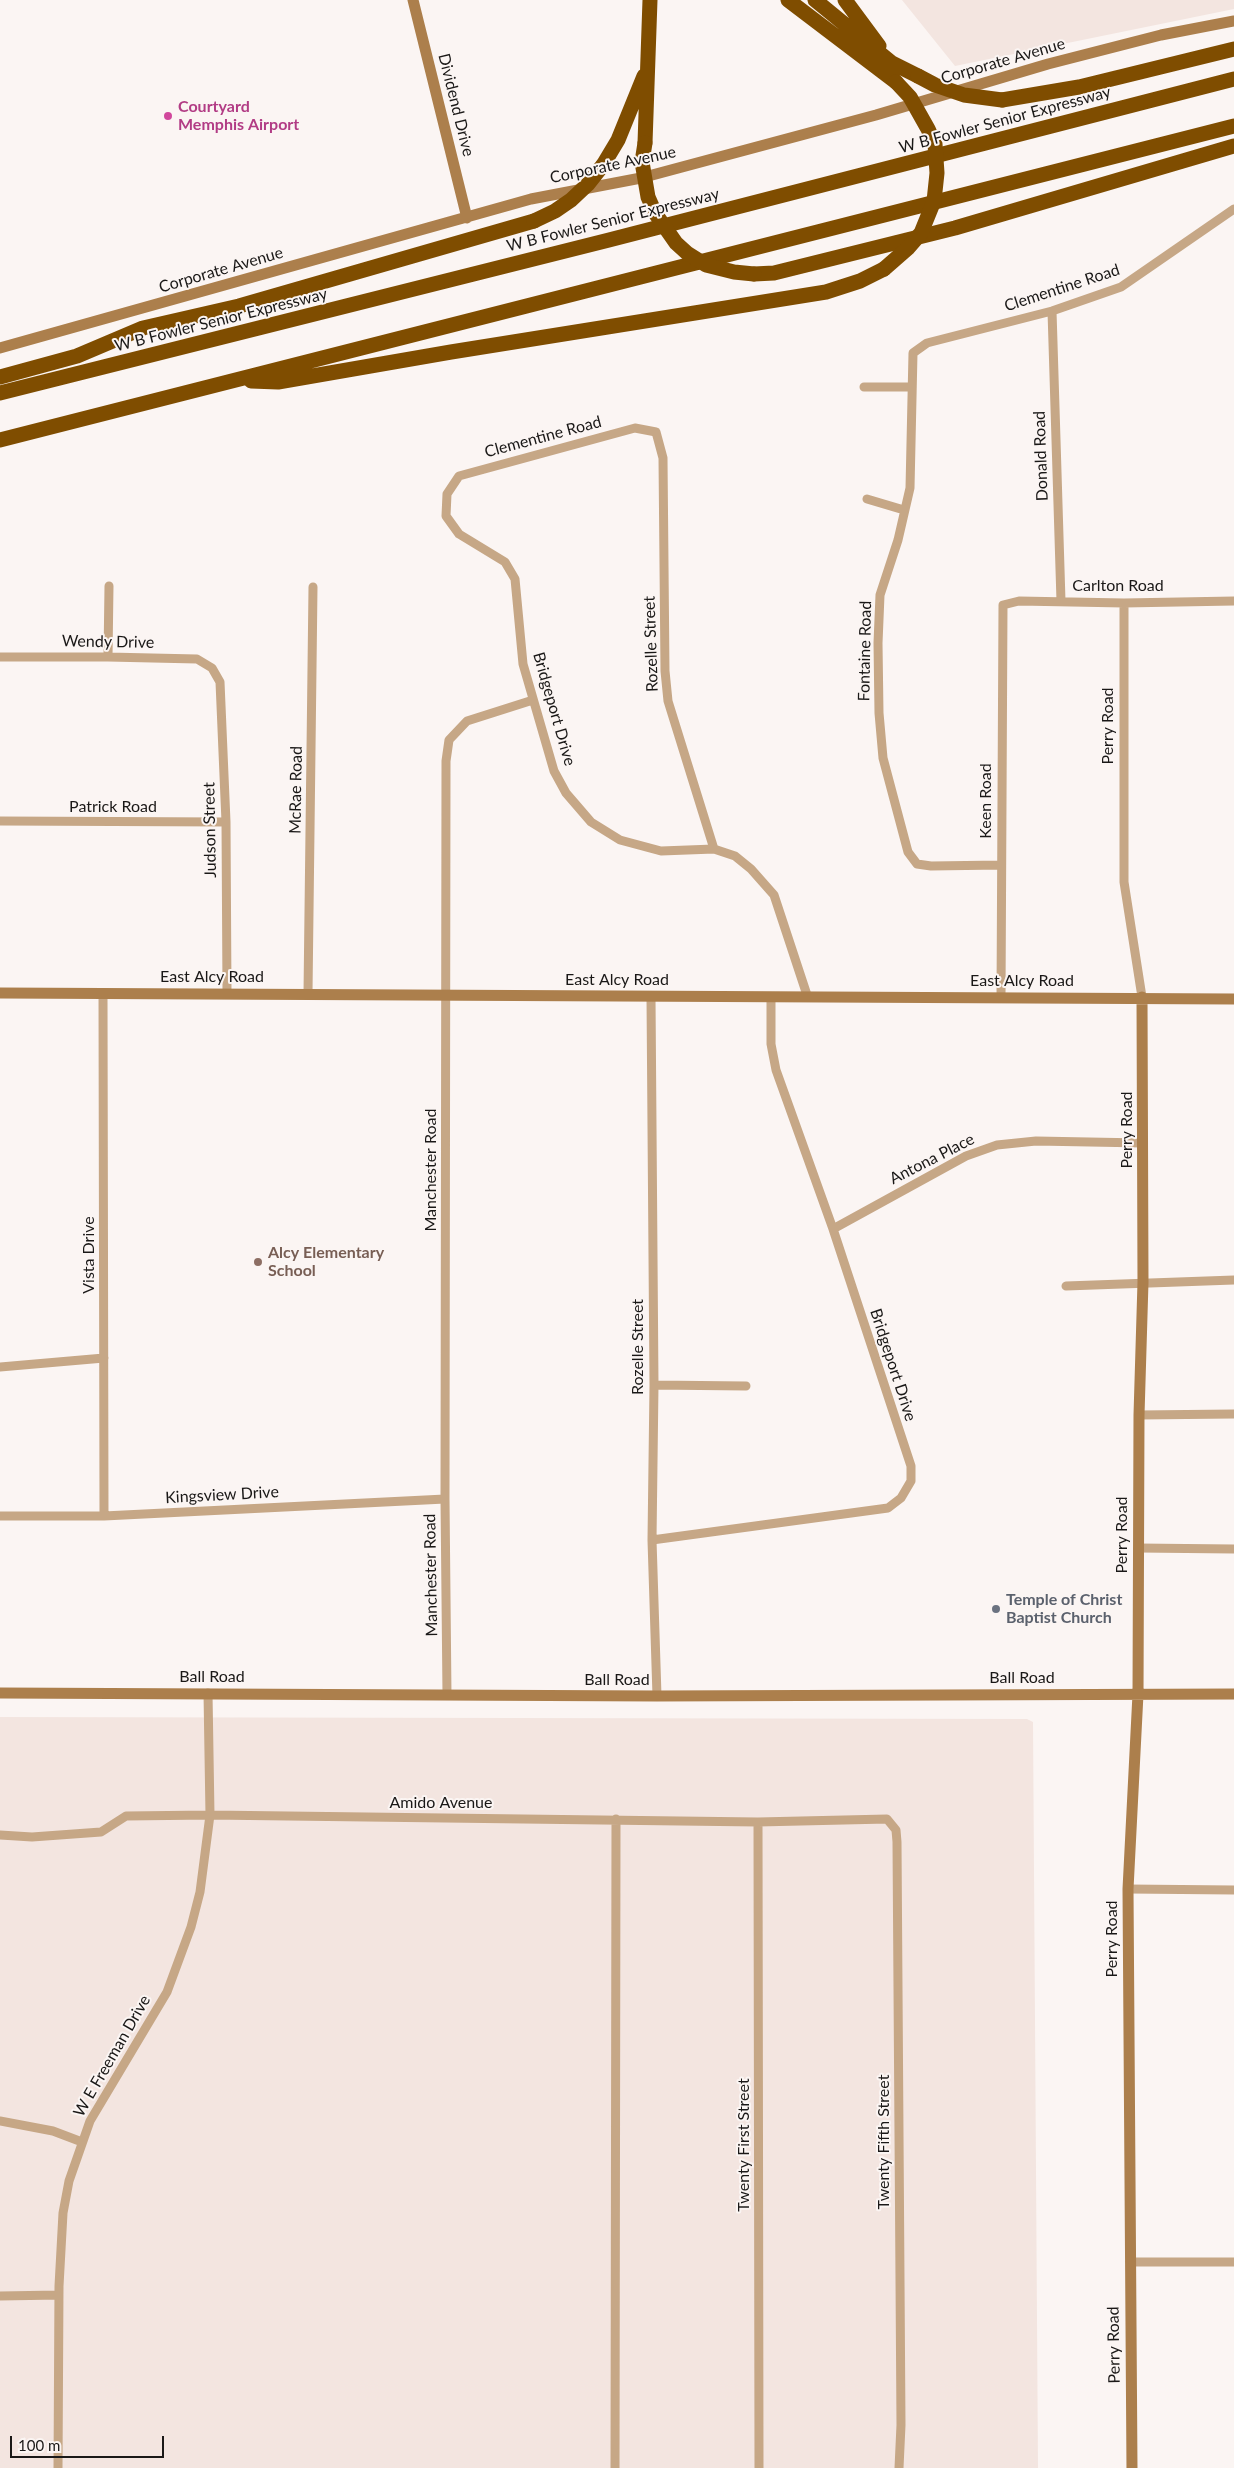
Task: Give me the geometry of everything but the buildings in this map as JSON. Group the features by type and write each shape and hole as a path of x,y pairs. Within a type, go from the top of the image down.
{"highway":[{"path":"650,0 645,143 642,162 648,197 655,214 676,243 686,254 706,265 734,272 774,273 956,228 1234,146"},
{"path":"232,381 278,382 451,352 807,295 860,281 884,269 908,248 921,233 934,201 937,173 935,144 910,97 896,82 788,0"},
{"path":"815,0 892,63 957,93 1002,100 1096,84 1234,49"},
{"path":"845,0 892,63"},
{"path":"0,377 77,356 143,328 239,306 534,221 571,200 588,184 603,165 618,140 648,63"},
{"name":"W B Fowler Senior Expressway","path":"0,393 608,240 1234,78"},
{"path":"0,440 1234,126"}],"street":[{"name":"Dividend Drive","path":"413,0 467,218"},
{"name":"Corporate Avenue","path":"0,348 531,199 660,173 876,115 1048,64 1161,35 1234,21"},
{"name":"Clementine Road","path":"913,352 927,343 1052,311 1120,287 1234,210"},
{"name":"Donald Road","path":"1052,311 1061,601"},
{"name":"Fontaine Road","path":"913,352 910,488 898,540 880,596 878,643 879,713 883,758 908,852 918,864 931,866 1001,865"},
{"path":"864,387 912,387"},
{"name":"Clementine Road","path":"447,494 458,476 635,428 656,432"},
{"name":"Rozelle Street","path":"656,432 663,458 665,671 668,701 714,849"},
{"name":"Bridgeport Drive","path":"447,494 446,516 459,534 506,562 515,579 523,664 554,771 566,793 591,822 620,840 660,851 714,849 735,856 751,869 774,895 807,995"},
{"path":"867,499 904,510"},
{"path":"108,656 109,586"},
{"name":"McRae Road","path":"308,993 313,587"},
{"name":"Carlton Road","path":"1003,605 1019,601 1234,601"},
{"name":"Perry Road","path":"1124,602 1124,882 1142,997 1143,1143 1143,1282 1139,1415 1138,1694 1128,1889 1132,2468"},
{"name":"Keen Road","path":"1001,998 1003,605"},
{"name":"Wendy Drive","path":"0,657 108,656 197,659 212,668"},
{"name":"Judson Street","path":"212,668 220,682 226,822 228,993"},
{"name":"Manchester Road","path":"447,1695 445,1499 446,761 449,740 467,721 533,700"},
{"name":"Patrick Road","path":"0,821 226,822"},
{"name":"East Alcy Road","path":"0,993 308,993 651,997 772,997 807,995 1234,999"},
{"name":"Vista Drive","path":"103,993 104,1516"},
{"name":"Rozelle Street","path":"651,997 654,1385 652,1540 656,1696"},
{"name":"Bridgeport Drive","path":"652,1540 888,1508 901,1498 910,1481 911,1466 832,1229 776,1070 771,1044 772,997"},
{"name":"Antona Place","path":"832,1229 966,1156 997,1145 1036,1141 1143,1143"},
{"path":"1066,1286 1234,1280"},
{"path":"0,1368 104,1358"},
{"path":"654,1385 746,1386"},
{"path":"1139,1415 1234,1414"},
{"name":"Kingsview Drive","path":"0,1516 104,1516 445,1499"},
{"path":"1138,1548 1234,1549"},
{"name":"Ball Road","path":"0,1692 656,1696 1234,1694"},
{"name":"W E Freeman Drive","path":"58,2468 59,2294 63,2213 69,2181 82,2142 102,2098 167,1992 177,1968 200,1892 210,1815 208,1693"},
{"name":"Amido Avenue","path":"0,1835 32,1837 101,1832 126,1816 210,1815 758,1822 887,1819"},
{"path":"615,2468 616,1819"},
{"name":"Twenty Fifth Street","path":"887,1819 896,1830 901,2425 899,2468"},
{"name":"Twenty First Street","path":"758,1822 759,2468"},
{"path":"1128,1889 1234,1890"},
{"path":"0,2121 52,2131 82,2142"},
{"path":"1130,2262 1234,2262"},
{"path":"0,2296 59,2294"}],"shaded area":[{"path":"902,0 1234,0 1234,9 955,66"},
{"path":"0,1717 1027,1719 1033,1722 1038,2468 0,2468"}],"place":[{"name":"Courtyard Memphis Airport","path":"168,116"},
{"name":"Alcy Elementary School","path":"258,1262"},
{"name":"Temple of Christ Baptist Church","path":"996,1609"}]}
